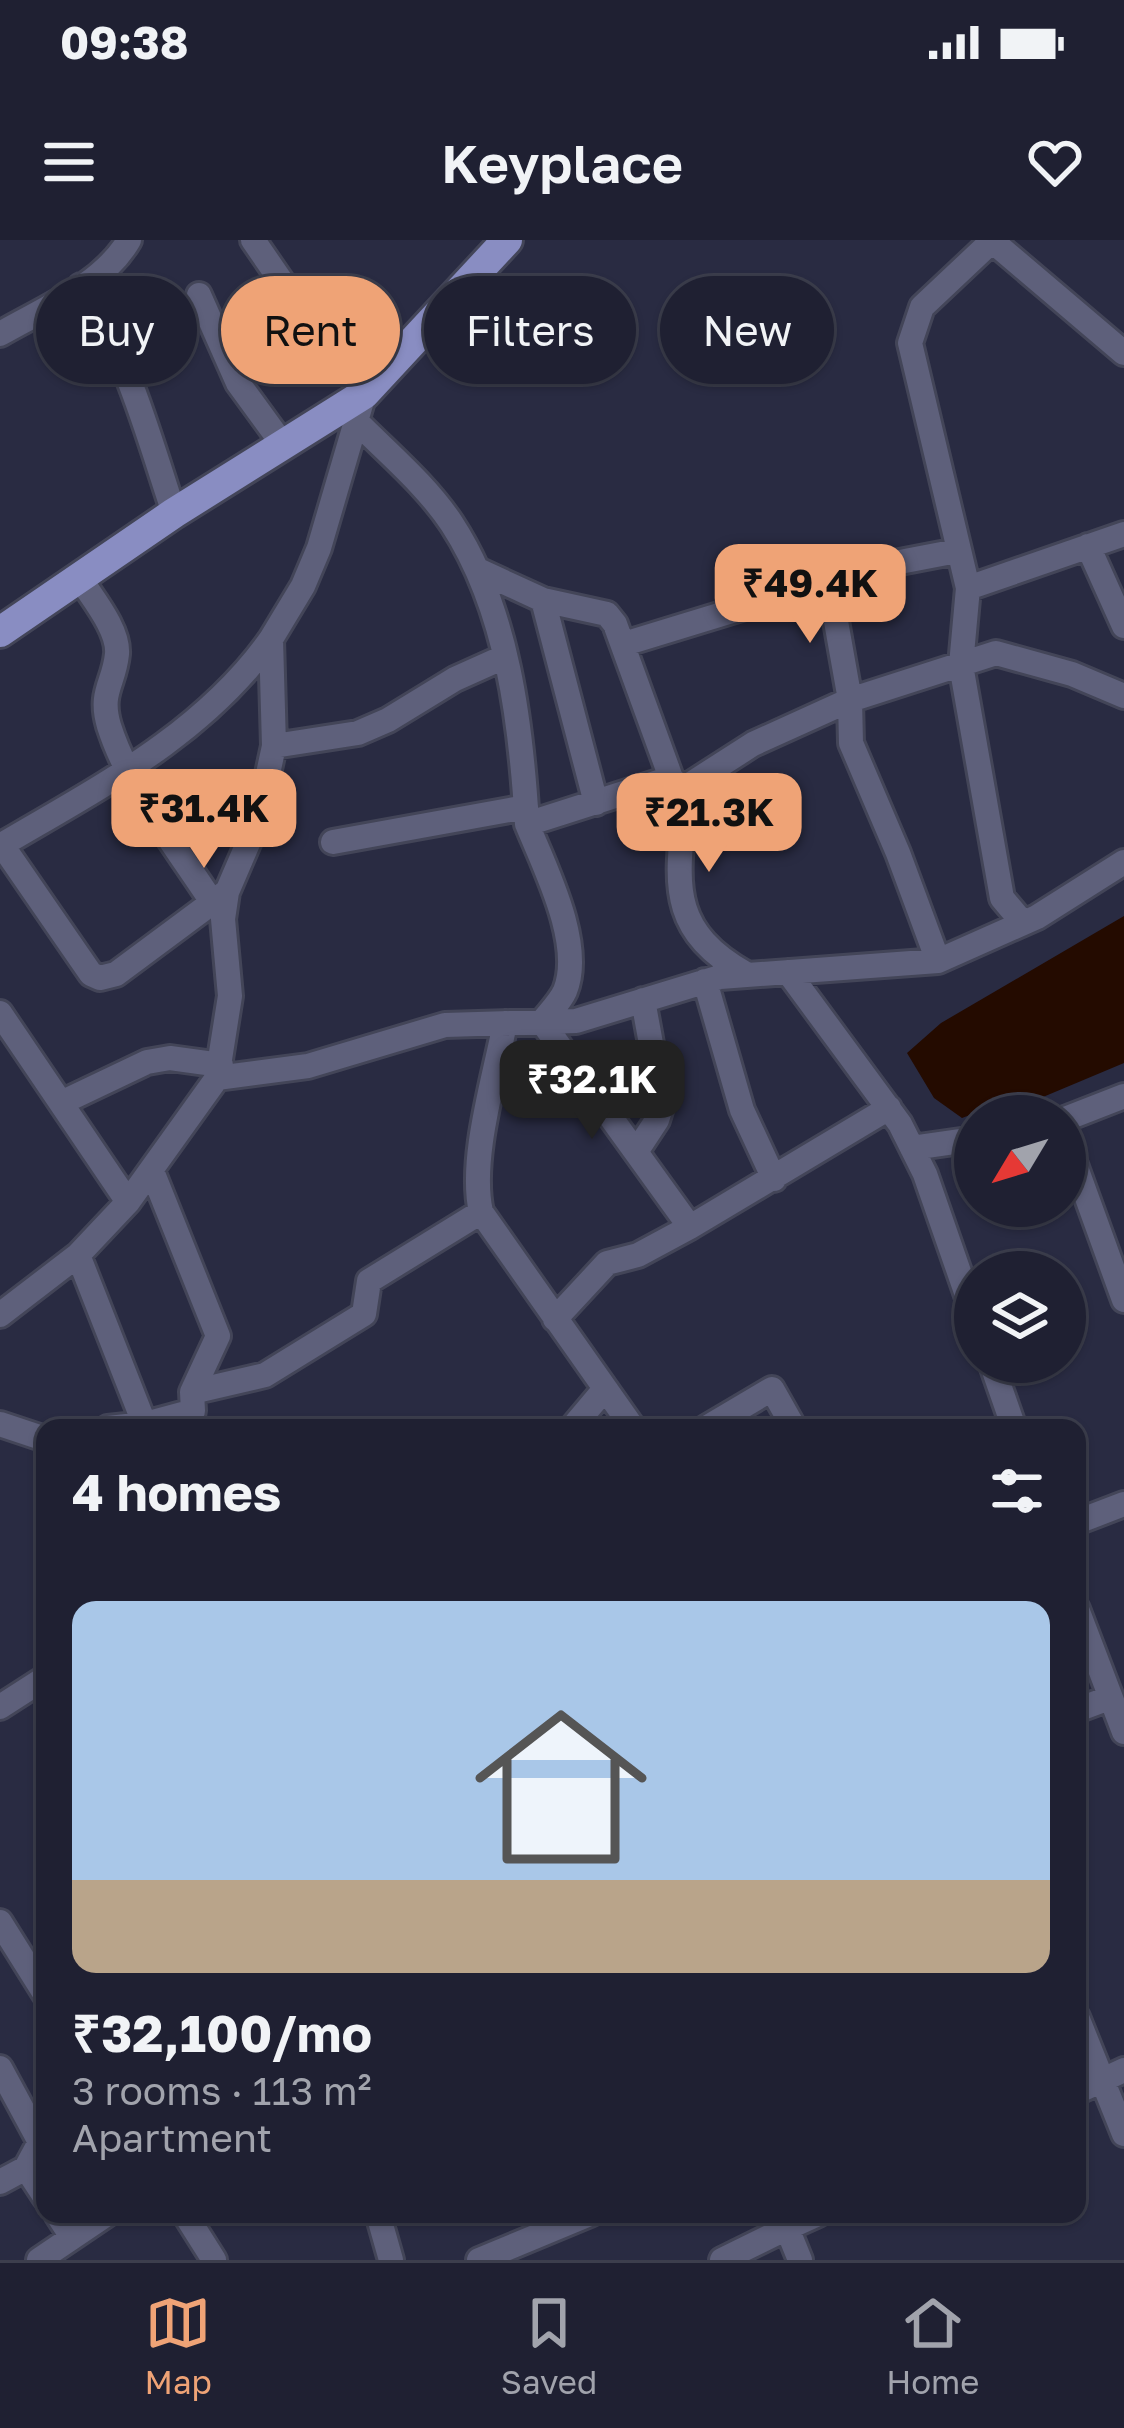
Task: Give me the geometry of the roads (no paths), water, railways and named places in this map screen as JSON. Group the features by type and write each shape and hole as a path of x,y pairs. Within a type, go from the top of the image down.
{"main road":[{"path":"0,632 174,513 365,401 507,240"}],"street":[{"path":"94,276 115,260 129,240"},
{"path":"253,240 480,571 504,658 527,816 560,911 570,962 565,992 542,1022"},
{"path":"1023,923 1002,898 961,665 968,587 910,343 922,308 992,240 1124,353"},
{"path":"199,295 238,382 284,446"},
{"path":"0,334 36,313"},
{"path":"132,384 174,513"},
{"path":"271,639 274,746 258,820 219,897 116,974 100,978 92,974 1,846 128,771 233,688 271,639 303,586 365,401"},
{"path":"968,587 1124,534"},
{"path":"1088,546 1124,626"},
{"path":"624,644 879,566 957,551"},
{"path":"480,571 543,600 607,614 624,644 677,783 677,864 683,908 700,939 721,960 748,975"},
{"path":"0,1315 78,1255 152,1171 219,1071 230,996 219,897 128,771 105,709 116,641 81,580"},
{"path":"829,582 850,700 850,743 938,961"},
{"path":"543,600 596,803"},
{"path":"333,842 527,816 677,783 850,700 997,653 1072,674 1124,696"},
{"path":"274,746 358,733 388,721 455,679 504,658"},
{"path":"63,1102 147,1062 170,1058 219,1071 308,1066 446,1025 576,1021 705,981 938,961 1023,923 1124,862"},
{"path":"788,972 889,1108 912,1148 954,1261"},
{"path":"705,981 742,1109 774,1179"},
{"path":"636,1152 662,1104 643,1000"},
{"path":"0,1013 128,1202"},
{"path":"542,1022 690,1227"},
{"path":"505,1023 485,1126 477,1194 481,1212 626,1419"},
{"path":"1086,1113 1121,1104"},
{"path":"555,1319 607,1263 638,1255 690,1227 889,1108"},
{"path":"912,1148 954,1142"},
{"path":"152,1171 218,1336 190,1411"},
{"path":"1086,1195 1124,1300"},
{"path":"190,1411 265,1375 364,1314 369,1281 481,1212"},
{"path":"78,1255 143,1419"},
{"path":"998,1383 1011,1419"},
{"path":"721,1419 772,1389 789,1419"},
{"path":"580,1419 604,1390"},
{"path":"0,1424 36,1435"},
{"path":"1086,1519 1124,1504"},
{"path":"1086,1634 1124,1732"},
{"path":"0,1707 36,1684"},
{"path":"1086,1707 1109,1698"},
{"path":"0,1922 36,1980"},
{"path":"1086,2031 1114,2074 1124,2134"},
{"path":"0,2068 36,2134"},
{"path":"1086,2088 1114,2074"},
{"path":"0,2182 26,2168 36,2149"},
{"path":"26,2168 36,2183"},
{"path":"39,2260 74,2246 97,2223"},
{"path":"191,2223 214,2260"},
{"path":"381,2223 391,2260"},
{"path":"479,2260 568,2223"},
{"path":"722,2260 780,2223"},
{"path":"784,2223 800,2260"}]}
